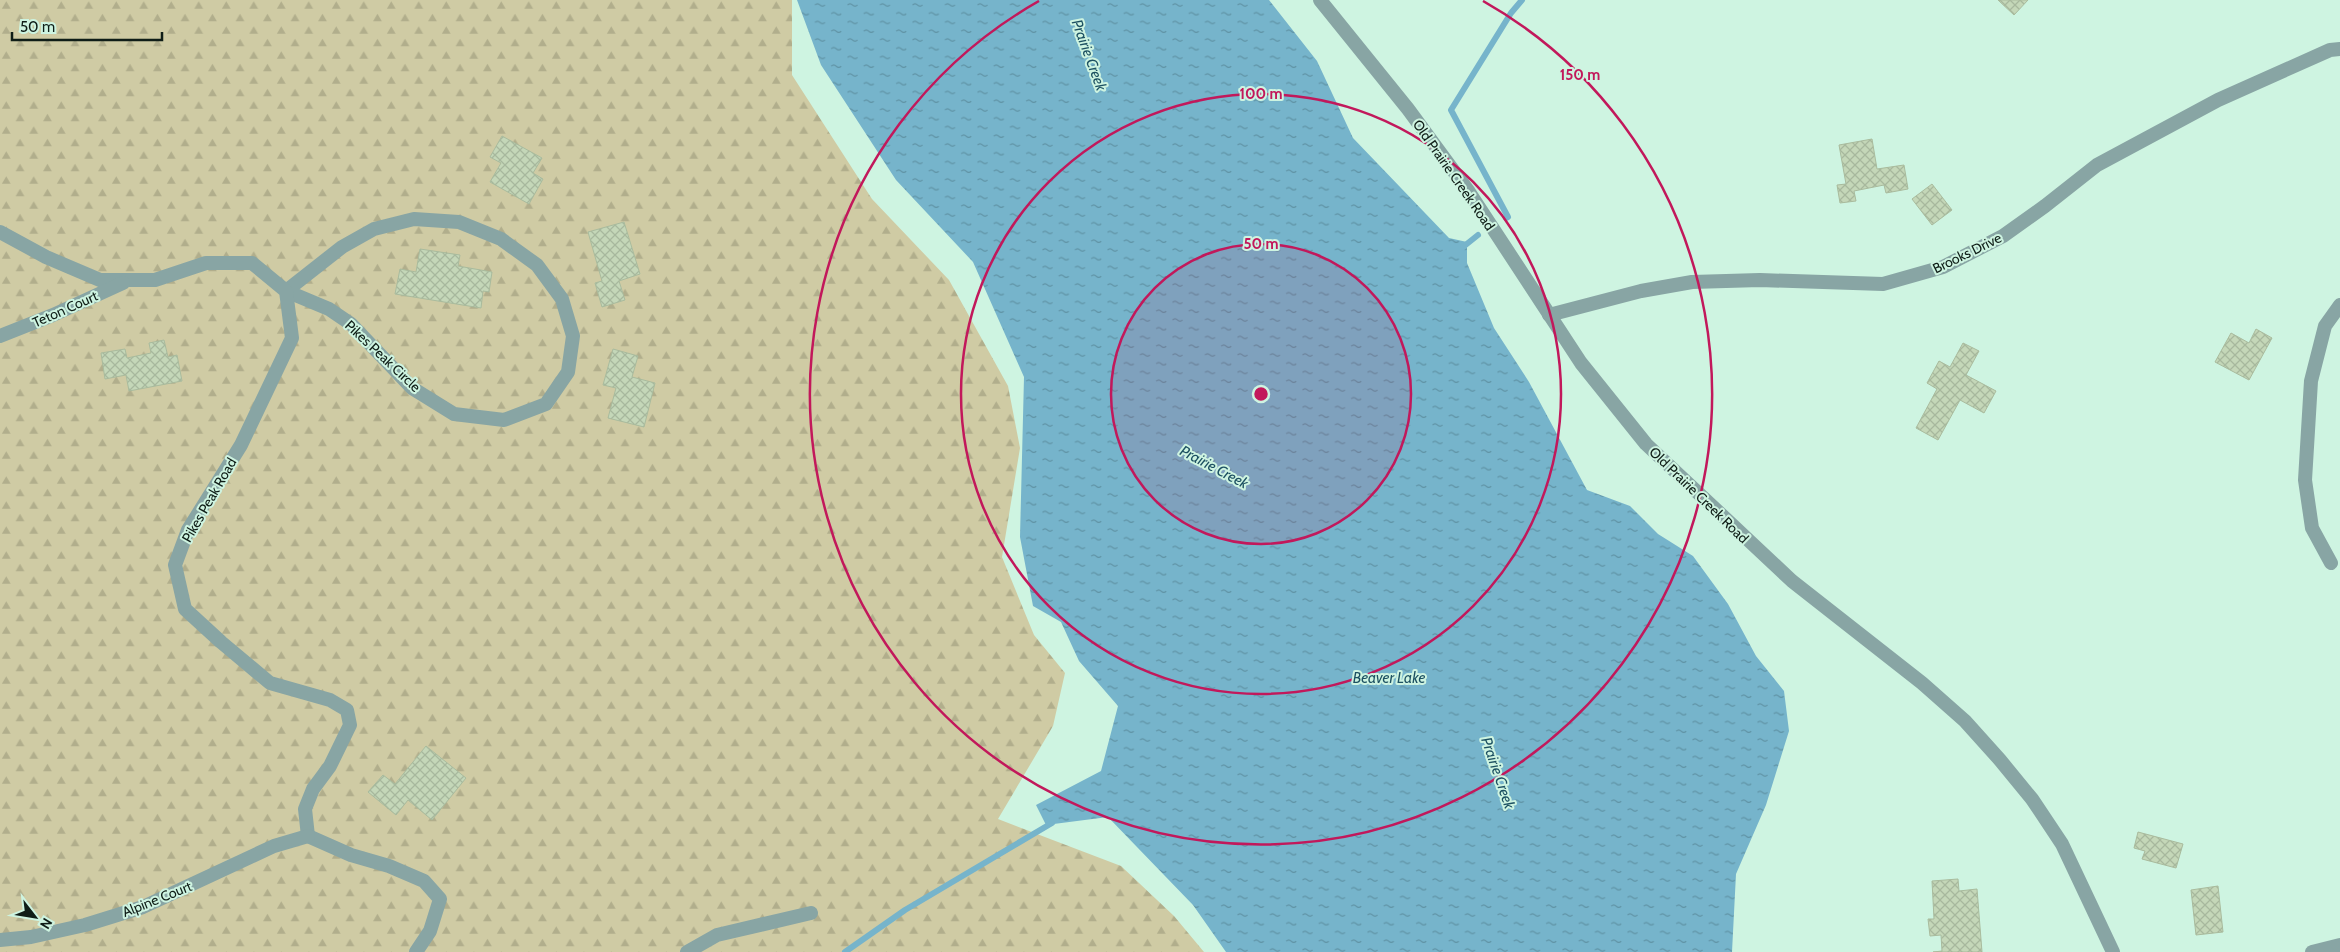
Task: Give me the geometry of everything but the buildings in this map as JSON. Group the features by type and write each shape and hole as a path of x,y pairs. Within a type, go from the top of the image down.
{"street":[{"name":"Old Prairie Creek Road","path":"1320,0 1402,102 1469,192 1580,363 1646,444 1792,581 1930,689 1965,720 2000,760 2032,800 2062,844 2113,952"},
{"name":"Brooks Drive","path":"1549,314 1641,291 1692,282 1760,280 1883,284 1943,267 2003,236 2046,206 2097,165 2218,100 2330,50 2340,49"},
{"name":"Pikes Peak Circle","path":"414,219 459,222 501,239 537,265 562,299 573,336 568,372 546,404 504,420 454,414 412,388 351,324 329,309 286,291 329,256 374,229 414,219"},
{"path":"0,232 46,257 100,280 155,280 206,264 252,263 286,291"},
{"name":"Teton Court","path":"0,336 53,316 129,280"},
{"name":"Pikes Peak Road","path":"286,291 292,338 241,445 188,530 175,565 184,609 220,642 270,683 330,700 347,710 350,724 330,766 313,789 305,809 308,836"},
{"path":"2331,563 2312,528 2305,480 2311,381 2325,326 2340,305"},
{"path":"308,836 351,855 389,866 424,882 440,899 430,931 416,952"},
{"name":"Alpine Court","path":"0,940 31,937 85,925 144,907 274,846 308,836"},
{"path":"687,952 717,935 811,913"},
{"path":"2312,952 2340,945"}],"green space":[{"path":"0,0 792,0 792,75 872,199 949,280 1008,386 1020,448 1002,557 1034,635 1065,673 1053,726 998,819 1121,866 1174,916 1204,952 0,952"}],"water":[{"name":"Beaver Lake","path":"797,0 1269,0 1317,61 1353,138 1449,238 1467,242 1467,263 1494,328 1529,382 1587,490 1630,506 1658,534 1693,556 1728,604 1756,656 1784,691 1789,731 1766,805 1736,874 1732,952 1226,952 1193,905 1108,817 1046,825 1036,805 1101,771 1118,706 1079,661 1061,622 1033,606 1020,537 1024,377 973,262 896,180 821,65"}],"waterway":[{"path":"1506,218 1508,217 1451,110 1511,13 1522,0"},
{"path":"1463,247 1478,235"},
{"path":"845,952 905,910 1052,823"}],"water label":[{"name":"Prairie Creek","path":"1089,55"},
{"name":"Prairie Creek","path":"1214,467"},
{"name":"Prairie Creek","path":"1498,773"}]}
